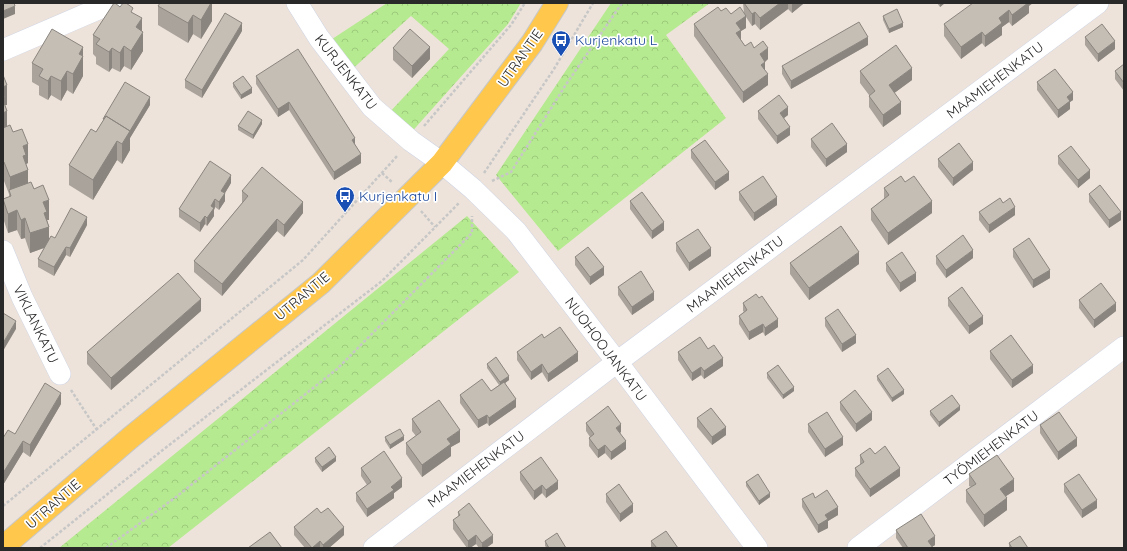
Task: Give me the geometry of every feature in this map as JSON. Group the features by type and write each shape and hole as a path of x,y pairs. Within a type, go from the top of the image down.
{"main road":[{"name":"UTRANTIE","path":"3,547 130,438 321,283 442,164 532,43 557,3"}],"street":[{"path":"3,50 112,3"},
{"name":"KURJENKATU","path":"297,3 318,38 372,107 411,141 442,164"},
{"name":"MAAMIEHENKATU","path":"374,548 616,362 1098,3"},
{"name":"NUOHOOJANKATU","path":"442,164 473,190 516,231 757,548"},
{"name":"VIKLANKATU","path":"3,252 22,297 60,374"},
{"name":"TYÖMIEHENKATU","path":"858,548 1124,347"}],"path":[{"path":"3,506 303,260 411,141 511,25 525,3"},
{"path":"106,548 176,497 337,369 472,233 473,190 511,172 565,86 622,3"},
{"path":"60,374 97,430"}],"green space":[{"path":"387,3 521,3 508,24 408,136 386,116 449,49 411,16 348,73 326,43"},
{"path":"611,3 710,3 666,35 726,118 558,251 496,175"},
{"path":"467,216 519,272 168,548 59,548"}],"building":[{"path":"3,3 14,3 15,6 3,11"},
{"path":"114,3 120,7 123,3 126,3 133,8 131,12 142,18 136,27 143,32 131,51 124,46 120,53 112,48 109,52 96,44 100,39 93,35"},
{"path":"160,3 211,3 201,20 193,15 188,23 158,6"},
{"path":"744,3 780,3 760,18 755,12 752,14"},
{"path":"973,3 1028,3 1012,15 1009,10 999,18 1002,23 985,36 982,32 961,47 944,24"},
{"path":"718,7 721,11 726,8 731,14 740,7 746,16 736,23 741,30 736,33 745,46 751,42 754,48 763,41 768,48 760,54 765,62 761,65 768,74 743,92 694,24"},
{"path":"897,9 903,23 889,29 883,16"},
{"path":"225,13 242,23 202,90 185,80"},
{"path":"859,22 868,37 791,81 782,66"},
{"path":"1102,24 1115,41 1098,54 1085,37"},
{"path":"52,29 83,47 79,54 83,56 73,74 67,71 61,81 51,76 48,81 39,76 43,69 32,63"},
{"path":"410,29 430,47 412,66 393,48"},
{"path":"896,45 912,68 889,85 901,102 883,115 869,96 875,91 860,71"},
{"path":"298,49 355,138 352,140 361,154 334,172 289,102 278,109 256,76"},
{"path":"1124,64 1124,83 1115,71"},
{"path":"1055,69 1073,92 1067,97 1070,101 1058,110 1037,82"},
{"path":"3,75 7,85 3,87"},
{"path":"243,76 252,88 241,95 233,83"},
{"path":"125,82 150,97 130,131 106,116 103,119"},
{"path":"779,95 788,107 780,113 790,127 777,136 758,111"},
{"path":"3,100 7,111 3,113"},
{"path":"248,111 262,120 253,135 238,126"},
{"path":"106,116 130,131 122,144 117,141 93,180 69,165 91,129 96,132"},
{"path":"832,123 847,144 826,159 811,139"},
{"path":"10,125 13,132 22,129 28,144 23,146 26,155 23,156 28,170 10,177 3,162 3,128"},
{"path":"705,140 729,172 715,182 691,150"},
{"path":"959,143 973,162 953,178 938,159"},
{"path":"1071,146 1090,170 1078,180 1058,156"},
{"path":"210,161 231,175 221,191 225,193 219,202 215,199 211,206 214,208 207,218 205,216 200,223 179,209"},
{"path":"262,167 303,202 284,225 277,219 222,284 194,261 248,196 242,191"},
{"path":"763,176 777,197 754,213 739,192"},
{"path":"901,176 905,182 914,176 932,201 888,233 871,209 889,195 884,188"},
{"path":"31,182 34,189 43,185 49,200 43,202 47,212 44,213 49,227 30,233 25,218 21,220 17,210 8,214 3,199 11,196 9,190"},
{"path":"1100,185 1121,212 1109,220 1089,194"},
{"path":"642,192 664,222 652,231 630,201"},
{"path":"1000,198 1003,203 1010,198 1015,207 989,225 979,212"},
{"path":"71,208 87,217 70,248 66,247 54,267 38,259 51,236 55,238"},
{"path":"841,226 859,252 809,288 790,263"},
{"path":"698,229 711,248 689,263 676,243"},
{"path":"963,235 973,250 946,270 936,256"},
{"path":"1029,238 1050,270 1033,280 1013,249"},
{"path":"588,247 604,267 590,277 575,257"},
{"path":"902,252 916,273 900,283 886,263"},
{"path":"641,271 654,292 632,307 618,287"},
{"path":"178,273 201,299 111,378 87,352"},
{"path":"1101,283 1116,303 1094,320 1079,300"},
{"path":"962,287 983,316 969,326 948,298"},
{"path":"756,294 759,298 762,296 778,319 765,328 763,324 749,332 739,316 747,310 743,303"},
{"path":"838,309 856,335 842,344 825,318"},
{"path":"3,313 16,321 3,343"},
{"path":"560,327 578,352 548,374 542,364 531,372 517,352 542,334 544,338"},
{"path":"1011,335 1033,365 1012,380 990,351"},
{"path":"700,337 708,349 714,345 723,358 704,371 701,367 692,373 678,352"},
{"path":"496,357 509,376 500,382 487,364"},
{"path":"778,365 794,387 783,395 767,373"},
{"path":"888,368 904,390 892,398 877,376"},
{"path":"482,379 491,391 504,382 516,399 489,418 487,415 478,420 460,395"},
{"path":"45,383 61,393 30,445 23,441 3,473 3,438 8,430 15,434"},
{"path":"855,390 872,412 856,424 840,402"},
{"path":"952,395 960,406 939,422 930,411"},
{"path":"439,400 460,430 447,439 451,444 422,465 406,443 421,432 412,419"},
{"path":"608,406 621,424 616,428 626,441 611,452 605,445 598,450 589,438 594,434 586,423"},
{"path":"711,408 726,427 712,437 697,418"},
{"path":"827,412 843,437 825,449 808,424"},
{"path":"1059,412 1077,438 1058,452 1040,425"},
{"path":"400,429 404,436 390,445 385,437"},
{"path":"885,446 900,468 870,489 855,468 864,462 860,455 870,448 875,454"},
{"path":"329,447 336,457 322,467 315,458"},
{"path":"384,451 402,478 391,487 394,490 367,509 356,493 371,482 361,468"},
{"path":"997,455 1014,479 1000,489 1007,498 984,515 966,490 976,484 969,474"},
{"path":"541,457 558,481 546,490 542,485 534,491 520,472"},
{"path":"758,474 770,493 759,501 746,482"},
{"path":"1079,474 1097,500 1082,510 1064,484"},
{"path":"619,484 633,504 620,514 606,494"},
{"path":"827,490 838,507 825,515 828,519 818,525 802,499 813,493 815,498"},
{"path":"469,503 493,535 482,543 476,535 468,541 453,520 460,515 458,512"},
{"path":"317,508 321,513 328,508 344,527 323,545 320,541 312,548 294,527"},
{"path":"921,514 935,536 928,541 933,548 908,548 896,530"},
{"path":"666,531 678,548 657,548 651,541"},
{"path":"270,532 282,548 248,548"},
{"path":"557,533 566,548 549,548 545,541"},
{"path":"1020,536 1028,548 1012,548 1009,543"}],"place":[{"name":"Kurjenkatu L","path":"561,57"},
{"name":"Kurjenkatu I","path":"345,213"}]}
